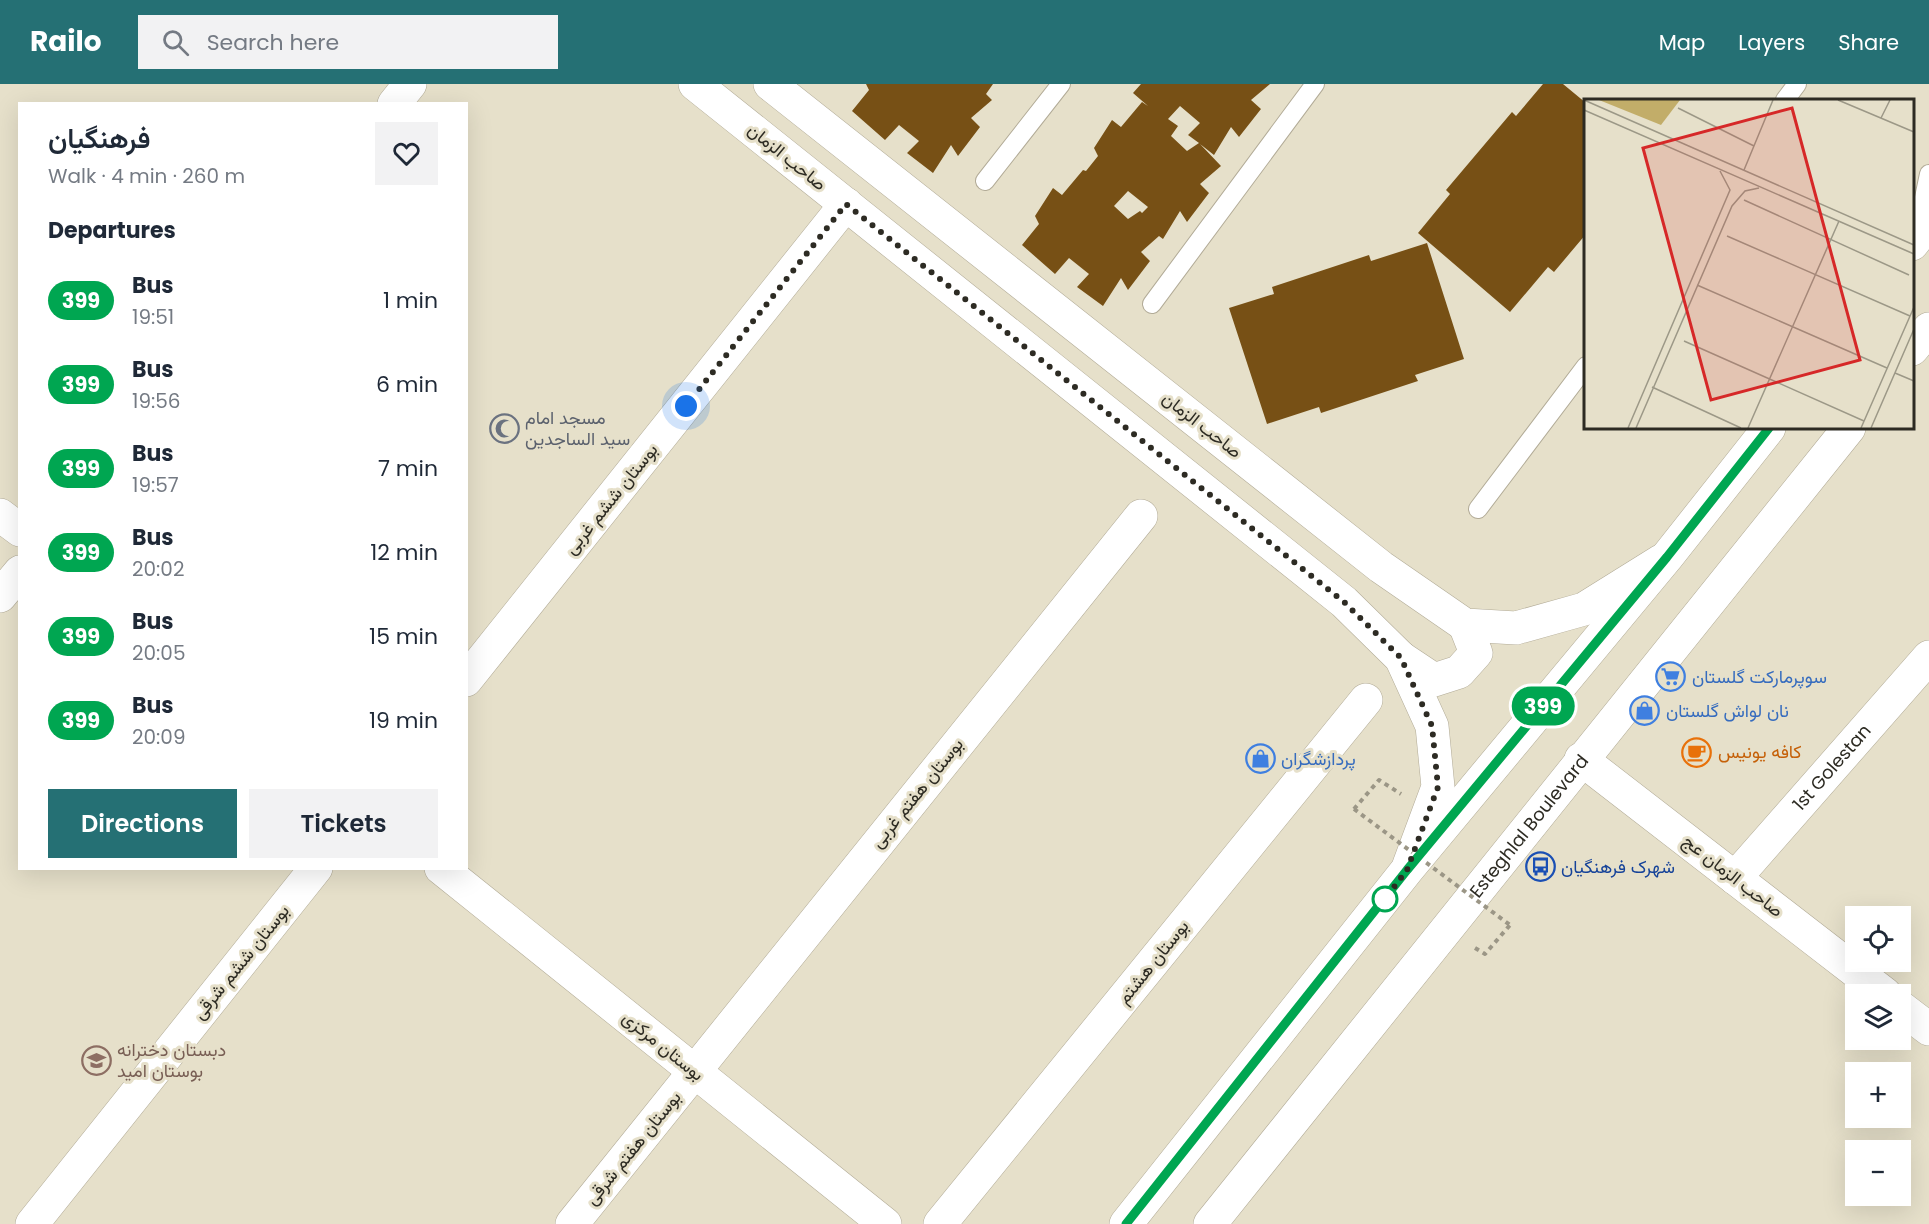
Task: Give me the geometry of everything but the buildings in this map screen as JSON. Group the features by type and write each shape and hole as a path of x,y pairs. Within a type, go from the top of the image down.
{"main road":[{"path":"396,102 410,84"},
{"name":"صاحب الزمان","path":"695,84 1344,602 1401,658 1432,726 1438,787 1407,870"},
{"name":"صاحب الزمان","path":"770,84 1382,567 1465,625"},
{"name":"بوستان ششم غربی","path":"468,677 846,204"},
{"path":"1914,348 1929,329"},
{"path":"1126,1224 1407,870 1667,557 1768,429"},
{"name":"Esteghlal Boulevard","path":"1210,1224 1848,429"},
{"path":"0,515 18,529"},
{"name":"بوستان هفتم غربی","path":"694,1071 1141,516"},
{"path":"1401,658 1434,680 1459,672 1476,653 1465,625 1516,628 1584,609 1667,557"},
{"path":"0,597 18,574"},
{"name":"1st Golestan","path":"1735,878 1929,657"},
{"name":"بوستان هشتم","path":"940,1224 1366,700"},
{"name":"صاحب الزمان عج","path":"1581,759 1872,984"},
{"name":"بوستان ششم شرقی","path":"32,1224 314,870"},
{"name":"بوستان مرکزی","path":"443,870 885,1224"},
{"path":"1911,1015 1929,1029"},
{"name":"بوستان هفتم شرقی","path":"572,1224 694,1071"}],"lane":[{"path":"985,181 1061,84"},
{"path":"1152,304 1314,84"},
{"path":"1786,99 1797,84"},
{"path":"1919,236 1929,174"},
{"path":"1478,509 1584,369"}],"path":[{"path":"1379,780 1354,809 1510,925 1485,954"}],"bus line":[{"name":"399","path":"1126,1224 1407,870 1667,557 1768,429"}],"place":[{"name":"مسجد امام سید الساجدین","path":"504,428"},
{"name":"سوپرمارکت گلستان","path":"1671,677"},
{"name":"نان لواش گلستان","path":"1645,711"},
{"name":"کافه یونیس","path":"1697,752"},
{"name":"پردازشگران","path":"1260,759"},
{"name":"شهرک فرهنگیان","path":"1540,867"},
{"name":"دبستان دخترانه بوستان امید","path":"96,1060"}],"route":[{"path":"686,406 846,204 1344,602 1401,658 1432,726 1438,787 1407,870 1378,908 1385,899"}]}
